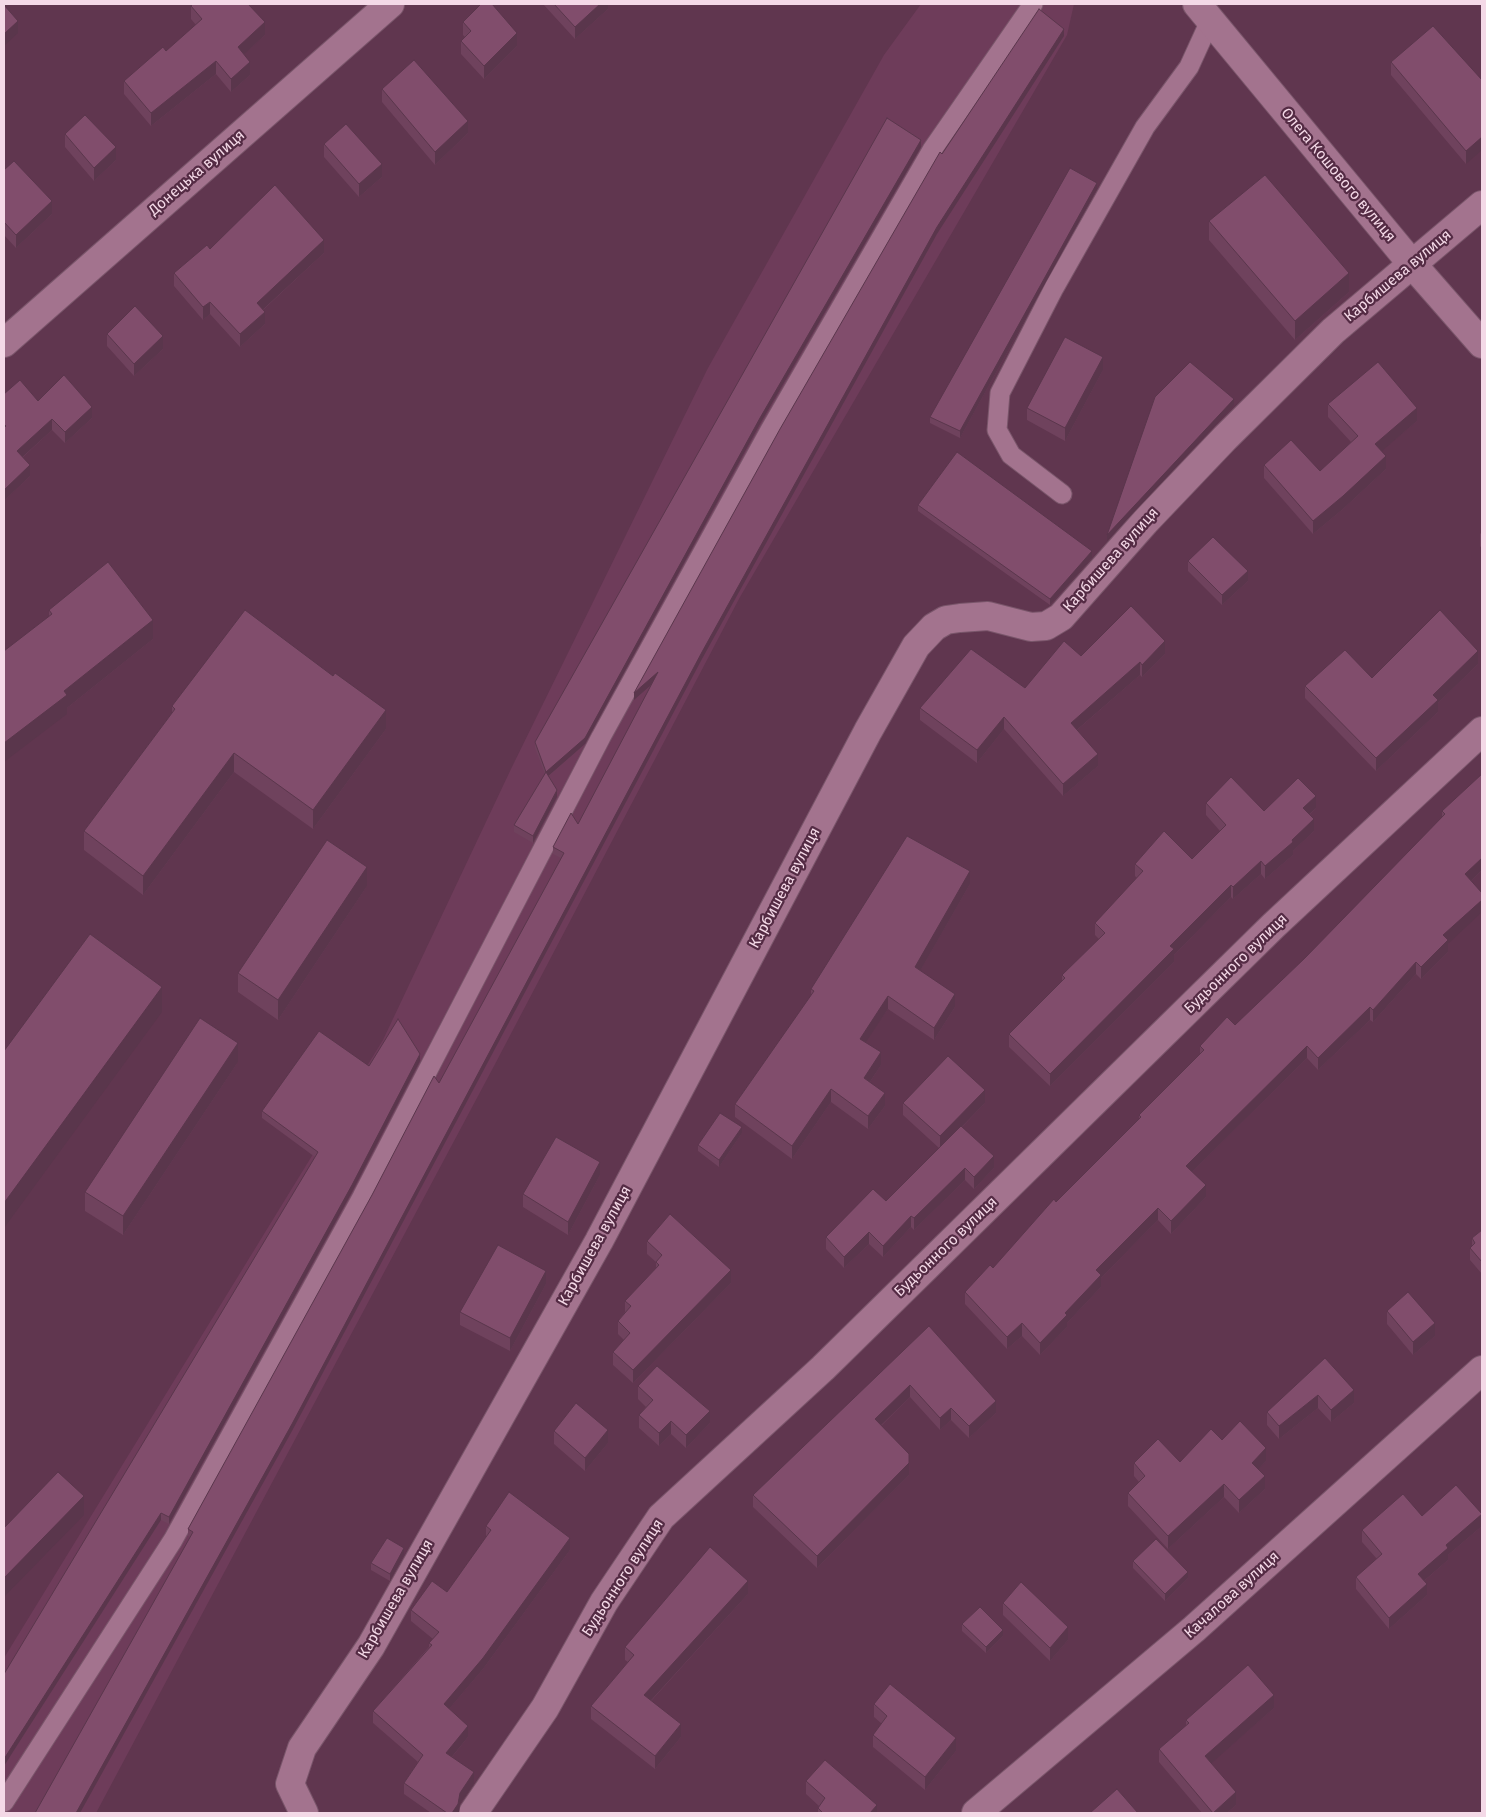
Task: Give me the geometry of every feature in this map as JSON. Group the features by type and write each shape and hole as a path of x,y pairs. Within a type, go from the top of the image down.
{"street":[{"name":"Донецька вулиця","path":"4,343 390,4"},
{"name":"Олега Кошового вулиця","path":"1204,12 1412,264 1482,344"},
{"name":"Карбишева вулиця","path":"304,1813 290,1784 302,1748 371,1646 598,1241 859,748 916,646 934,627 946,620 988,616 1031,627 1046,626 1061,617 1145,522 1225,438 1333,331 1482,205"},
{"name":"Будьонного вулиця","path":"473,1813 545,1708 604,1602 661,1517 823,1368 1266,933 1482,731"},
{"name":"Качалова вулиця","path":"976,1813 1194,1629 1482,1370"}],"lane":[{"path":"4,1802 173,1540 362,1197 601,737 770,430 932,150 1033,4"},
{"path":"1062,494 1011,455 997,430 1000,393 1054,288 1146,127 1189,67 1204,12"}],"shaded area":[{"path":"921,4 1074,4 1067,35 740,597 494,1066 96,1813 4,1813 4,1658 383,1040 511,769 708,368 884,55"}],"building":[{"path":"193,4 248,4 265,22 238,47 250,62 231,79 216,61 151,113 124,81 163,47 166,51 202,19 191,6"},
{"path":"481,4 492,4 517,33 484,66 461,41 471,31 463,22"},
{"path":"554,4 600,4 575,27"},
{"path":"4,5 18,21 4,34"},
{"path":"1039,9 1064,29 937,227 702,652 292,1424 76,1813 35,1813 193,1532 188,1529 372,1195 434,1076 439,1083 564,853 553,847 571,813 578,824 658,672 634,693 780,429 940,152 942,154"},
{"path":"1433,26 1482,80 1482,137 1466,151 1391,62"},
{"path":"414,60 468,121 435,152 382,89"},
{"path":"85,115 116,147 94,168 65,134"},
{"path":"887,118 921,140 760,418 585,738 546,772 535,742"},
{"path":"346,124 382,164 359,184 324,144"},
{"path":"14,161 52,201 16,235 4,222 4,170"},
{"path":"1070,168 1097,183 960,431 930,417"},
{"path":"1265,175 1349,273 1295,321 1209,221"},
{"path":"275,185 324,240 257,303 265,312 240,334 210,302 203,307 174,273 207,245 210,249"},
{"path":"135,306 163,336 134,364 107,334"},
{"path":"1065,337 1103,357 1065,428 1027,408"},
{"path":"1190,362 1234,399 1107,535 1155,397"},
{"path":"1378,362 1417,408 1375,444 1386,456 1313,521 1264,465 1291,440 1320,471 1358,436 1328,404"},
{"path":"64,375 92,407 65,432 52,419 17,451 30,465 4,490 4,428 6,426 4,424 4,394 20,380 38,401"},
{"path":"957,452 1092,551 1050,599 918,505"},
{"path":"1213,537 1248,571 1222,595 1188,561"},
{"path":"108,562 153,620 64,691 67,695 4,743 4,651 52,614 49,610"},
{"path":"1131,606 1165,641 1142,665 1140,662 1071,723 1098,754 1063,784 1004,717 977,750 920,708 971,649 1025,688 1064,641 1081,656"},
{"path":"245,610 333,676 335,673 386,710 313,810 234,753 143,876 84,831 175,709 172,706"},
{"path":"1440,610 1478,651 1433,695 1438,700 1376,758 1305,686 1345,650 1372,678"},
{"path":"546,772 557,790 533,836 514,825"},
{"path":"1482,774 1482,858 1465,874 1482,893 1482,900 1443,935 1448,940 1421,967 1416,962 1373,1010 1370,1007 1318,1058 1307,1046 1186,1166 1206,1185 1171,1221 1158,1208 1096,1270 1101,1275 1040,1343 1022,1323 1007,1337 965,1292 990,1265 993,1268 1054,1199 1056,1202 1141,1117 1139,1115 1204,1050 1200,1046 1227,1017 1235,1025 1305,958 1445,814 1442,811"},
{"path":"1231,777 1264,811 1298,778 1316,796 1303,808 1314,819 1292,840 1293,842 1265,866 1261,861 1233,887 1231,885 1170,946 1174,949 1050,1074 1009,1034 1065,978 1062,975 1105,933 1095,923 1143,871 1135,864 1164,831 1192,859 1226,825 1206,803"},
{"path":"907,836 970,871 915,967 955,994 934,1028 888,996 860,1039 881,1052 864,1078 885,1093 868,1116 831,1089 792,1146 735,1104 814,991 811,989"},
{"path":"327,840 367,867 278,1000 238,973"},
{"path":"90,934 162,987 4,1203 4,1051"},
{"path":"200,1018 238,1043 123,1216 85,1192"},
{"path":"398,1019 420,1054 352,1185 169,1517 161,1513 4,1759 4,1674 318,1152 262,1111 319,1031 369,1066"},
{"path":"948,1056 985,1090 940,1136 903,1103"},
{"path":"720,1113 742,1127 719,1160 698,1145"},
{"path":"961,1126 994,1156 974,1177 965,1168 914,1218 911,1216 883,1246 869,1232 844,1257 826,1237 873,1189 886,1201"},
{"path":"556,1137 600,1162 568,1222 523,1194"},
{"path":"670,1214 731,1270 633,1370 613,1352 630,1333 618,1321 631,1306 625,1301 659,1265 656,1262 662,1255 647,1241"},
{"path":"1482,1230 1482,1262 1470,1248 1475,1243 1472,1238"},
{"path":"498,1245 546,1271 510,1338 460,1312"},
{"path":"1408,1292 1435,1323 1413,1342 1387,1311"},
{"path":"929,1326 996,1401 969,1426 951,1408 940,1418 910,1385 875,1419 909,1454 909,1463 817,1556 753,1495"},
{"path":"1325,1358 1354,1390 1331,1410 1318,1395 1279,1426 1267,1412"},
{"path":"657,1366 710,1411 686,1435 671,1421 659,1433 639,1415 653,1400 638,1386"},
{"path":"576,1403 608,1430 585,1458 554,1431"},
{"path":"1240,1421 1266,1448 1252,1463 1265,1476 1239,1500 1224,1484 1168,1536 1128,1493 1145,1476 1134,1463 1158,1439 1180,1462 1211,1429 1222,1440"},
{"path":"58,1472 84,1496 4,1578 4,1528"},
{"path":"1456,1485 1482,1514 1446,1545 1448,1548 1418,1574 1427,1584 1389,1618 1356,1577 1382,1554 1362,1530 1403,1494 1422,1516"},
{"path":"509,1492 570,1538 483,1658 444,1704 468,1726 446,1753 474,1772 460,1793 458,1804 452,1813 447,1813 404,1783 423,1755 373,1711 432,1645 429,1643 439,1632 411,1610 432,1581 447,1592 491,1530 486,1526"},
{"path":"387,1538 404,1548 390,1574 371,1563"},
{"path":"1156,1539 1188,1572 1165,1594 1133,1561"},
{"path":"710,1547 748,1581 644,1695 681,1724 655,1756 591,1706 634,1655 625,1647"},
{"path":"1021,1582 1068,1627 1050,1648 1003,1603"},
{"path":"980,1607 1003,1630 986,1647 962,1624"},
{"path":"1248,1665 1274,1695 1205,1756 1236,1792 1213,1813 1159,1749 1189,1723 1186,1720"},
{"path":"890,1684 956,1738 925,1777 873,1735 887,1716 874,1704"},
{"path":"825,1760 877,1805 870,1813 823,1813 818,1808 825,1798 806,1781"},
{"path":"1117,1789 1138,1813 1090,1813"}]}
